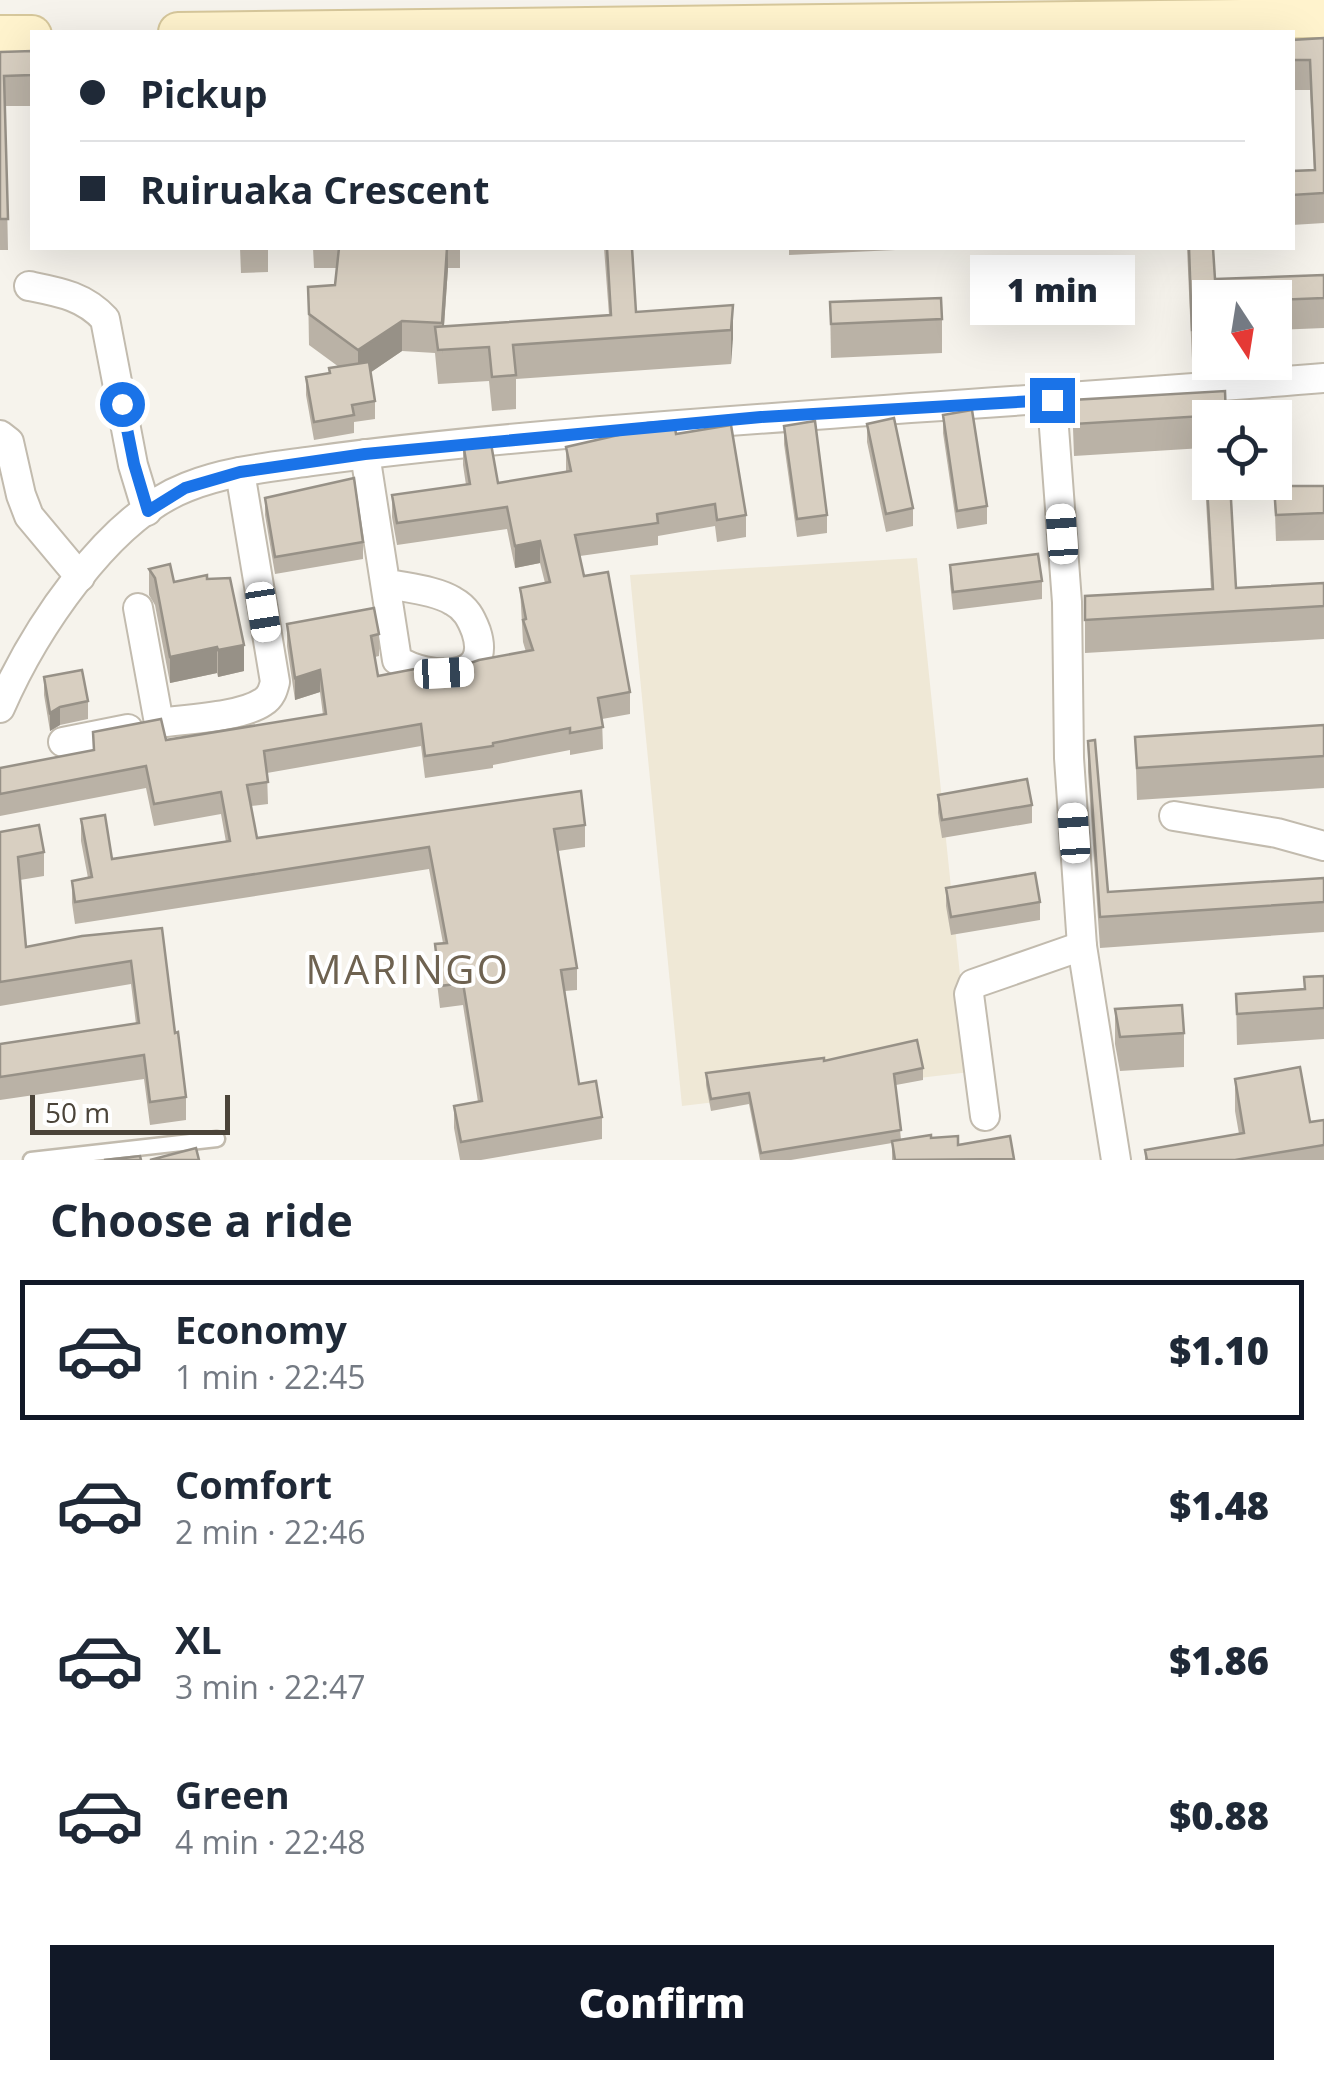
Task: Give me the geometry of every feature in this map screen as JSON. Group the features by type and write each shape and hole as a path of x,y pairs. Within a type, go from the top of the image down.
{"main road":[{"path":"229,30 686,12 1324,18"},
{"path":"0,35 30,35"}],"street":[{"path":"30,286 79,299 105,319 134,464 148,511"},
{"path":"0,708 34,642 107,544 185,488 240,472 365,454 761,417 1052,400 1324,378"},
{"path":"1052,400 1067,602 1069,758 1082,946 1116,1160"},
{"path":"0,435 10,442 29,516 80,577"},
{"path":"365,454 385,583"},
{"path":"63,742 246,709 265,702 273,692 275,682 240,472"},
{"path":"138,608 159,723"},
{"path":"1174,816 1324,846"},
{"path":"985,1116 969,994 972,984 1082,946"}],"lane":[{"path":"31,1160 218,1139"}],"shaded area":[{"path":"917,558 970,1072 682,1106 630,575"}],"building":[{"path":"1324,38 1324,193 1295,195 1295,171 1315,170 1310,60 1295,60 1295,40"},
{"path":"30,51 30,75 4,76 8,219 0,219 0,52"},
{"path":"339,250 447,250 442,323 402,321 358,350 309,314 308,287 335,285"},
{"path":"607,250 632,250 636,312 733,305 731,330 513,345 516,375 492,377 489,347 438,350 435,327 611,315"},
{"path":"1189,250 1213,250 1215,279 1324,275 1324,298 1292,299 1292,280 1192,280 1192,330"},
{"path":"941,298 942,319 831,324 830,302"},
{"path":"369,362 375,401 352,405 354,415 314,422 306,377 330,373 329,368"},
{"path":"1225,391 1225,400 1192,400 1192,417 1074,424 1072,400"},
{"path":"972,410 987,506 957,511 943,415"},
{"path":"894,418 913,508 886,514 867,424"},
{"path":"674,421 676,434 731,425 746,515 717,520 715,504 657,514 658,523 575,535 584,576 608,572 630,692 598,698 603,727 570,733 570,728 493,746 425,756 421,724 264,751 268,782 247,785 257,838 581,791 585,825 554,829 577,968 561,970 579,1084 596,1081 602,1117 461,1142 454,1106 482,1101 463,983 440,986 435,944 447,943 429,847 75,902 72,881 92,877 81,819 105,815 112,859 230,841 221,792 154,804 146,766 0,794 0,768 94,750 93,732 161,719 166,740 326,714 320,670 295,678 287,624 374,608 379,634 371,636 378,676 425,667 456,668 533,650 523,620 526,619 520,588 550,582 540,541 515,546 507,507 397,523 392,495 470,484 463,443 490,438 498,483 571,471 566,447 649,428 648,423"},
{"path":"815,421 827,515 797,519 784,426"},
{"path":"354,478 363,542 275,557 265,498"},
{"path":"1292,486 1324,486 1324,513 1276,515 1275,500 1292,500"},
{"path":"1208,500 1231,500 1236,588 1324,583 1324,606 1085,620 1085,596 1213,589"},
{"path":"1038,554 1042,581 953,592 950,565"},
{"path":"170,564 174,582 207,575 207,579 230,578 244,645 170,657 155,578 149,569"},
{"path":"82,670 88,701 50,713 44,677"},
{"path":"1324,725 1324,756 1137,768 1135,737"},
{"path":"1095,740 1108,892 1324,878 1324,902 1100,917 1088,741"},
{"path":"1027,779 1032,805 942,820 938,795"},
{"path":"39,825 44,852 18,857 26,947 82,936 162,928 186,1097 150,1102 144,1055 0,1077 0,1044 139,1023 131,961 0,982 0,832"},
{"path":"1035,873 1040,902 951,917 946,888"},
{"path":"1324,976 1324,1008 1237,1014 1236,994 1305,989 1304,977"},
{"path":"1182,1005 1184,1033 1120,1037 1115,1009"},
{"path":"917,1040 923,1068 894,1074 901,1130 761,1153 749,1093 711,1099 706,1073 824,1061"},
{"path":"1300,1067 1310,1122 1324,1120 1324,1145 1235,1160 1147,1160 1145,1150 1244,1133 1235,1079"},
{"path":"931,1135 958,1136 958,1145 1010,1136 1014,1159 895,1160 892,1141"},
{"path":"196,1148 199,1160 150,1160"},
{"path":"140,1156 141,1160 104,1160"}],"district":[{"name":"MARINGO","path":"408,968"}],"route":[{"path":"122,404 148,511 185,488 240,472 365,454 761,417 1052,400"}]}
